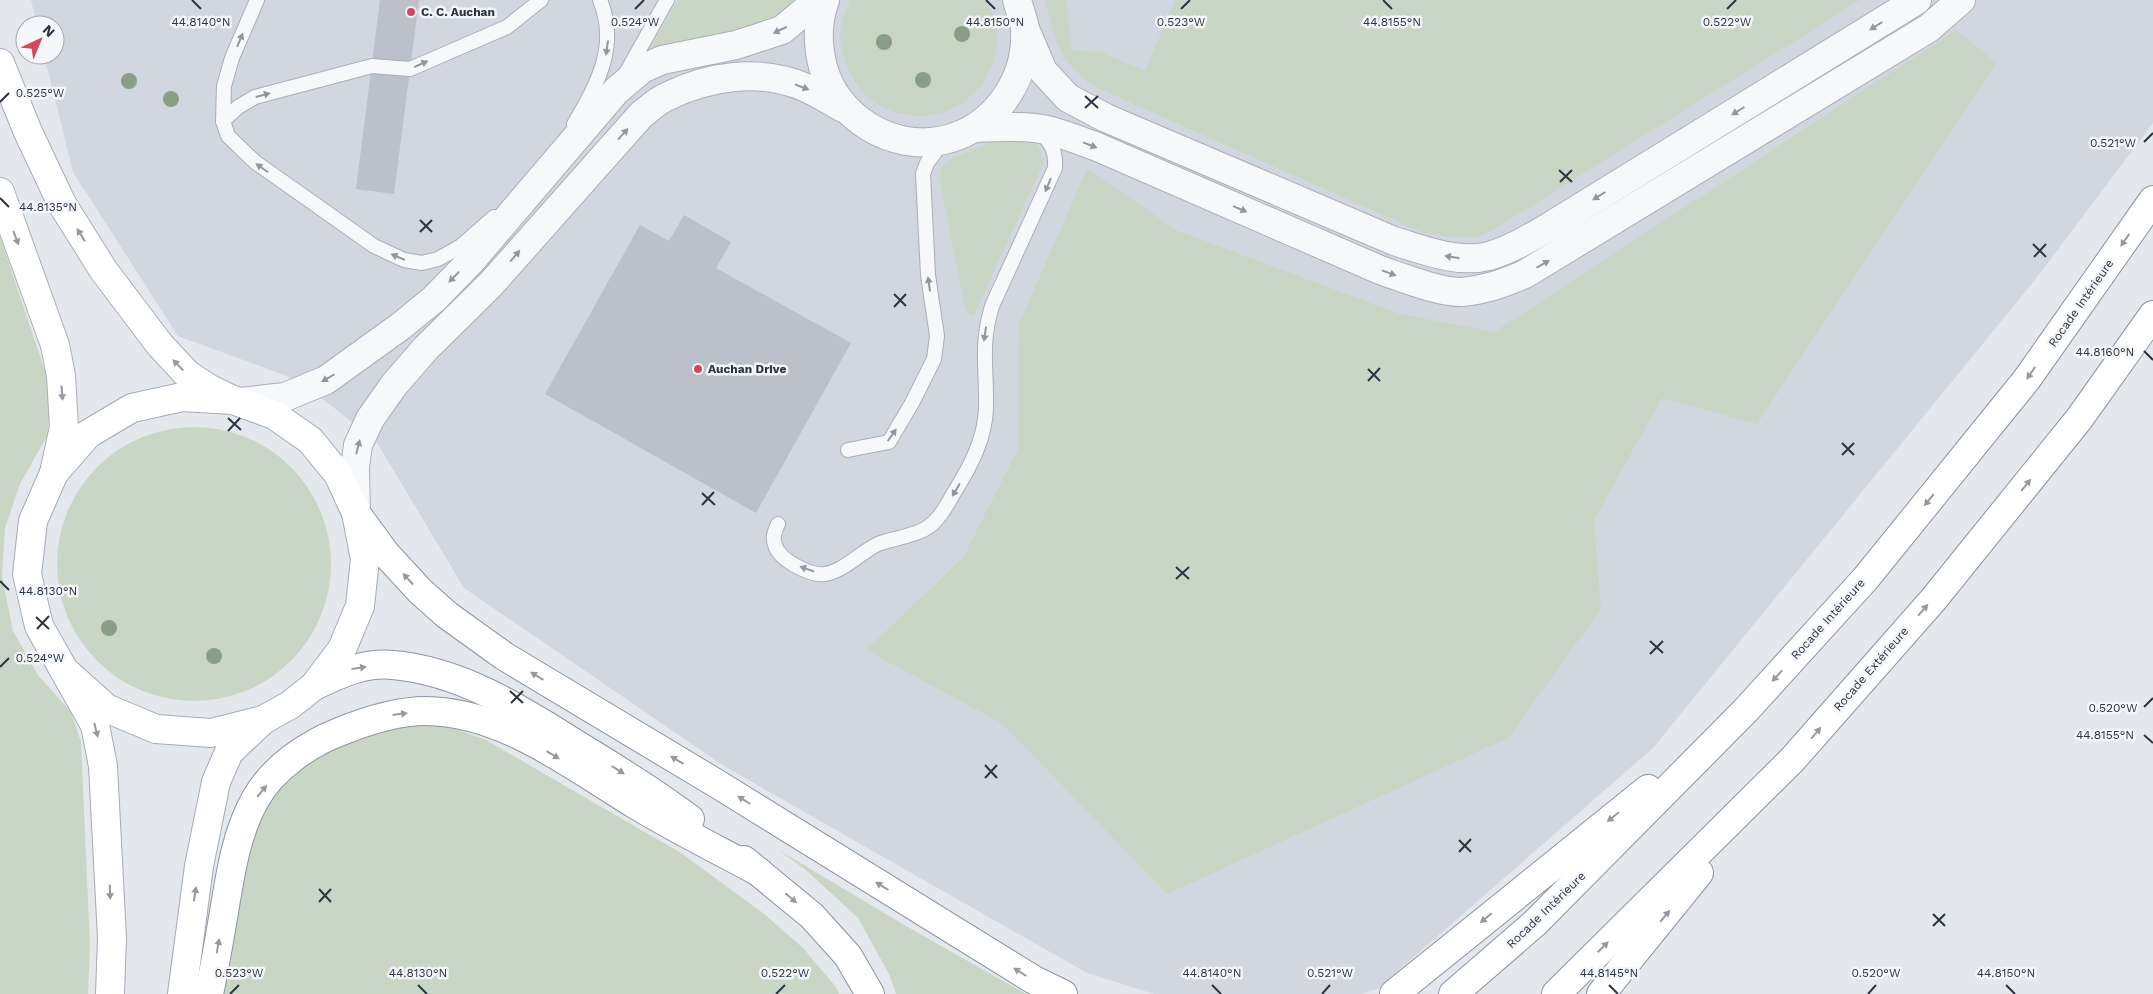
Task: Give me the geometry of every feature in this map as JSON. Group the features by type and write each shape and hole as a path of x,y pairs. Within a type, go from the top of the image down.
{"main road":[{"path":"0,63 28,132 62,204 104,271 160,346 187,374 208,388 274,415 310,440 338,474 356,513 386,554 420,591 447,615 504,656 719,785 1034,980 1064,994"},
{"path":"0,192 55,346 61,376 64,427 54,473 33,521 27,574 39,626 95,725 103,766 112,938 110,994"},
{"name":"Rocade Intérieure","path":"1453,994 1535,923 1746,710 1866,578 2027,379 2153,200"},
{"name":"Rocade Extérieure","path":"1556,994 1792,760 1932,600 2073,426 2153,315"},
{"path":"54,473 88,434 132,408 182,397 237,401"},
{"path":"314,686 342,649 360,606 365,560 356,513"},
{"path":"182,994 199,866 216,782 229,752 263,720 290,705 314,686 352,668 392,665 435,672 480,689 532,717 654,792 759,872 812,916 848,956 870,994"},
{"path":"66,672 106,708 156,729 211,733 263,720"},
{"path":"1394,994 1508,900 1746,710"},
{"path":"209,994 230,876 242,828 256,797 284,765 318,740 356,725 391,715 426,711 468,716 522,736 644,810 759,872"},
{"path":"1601,994 1792,760"}],"street":[{"path":"237,401 285,397 326,380 401,326 434,298 470,260 616,91 642,70 662,60 736,45 782,30 818,0"},
{"path":"825,0 820,13 817,47 826,80 845,109"},
{"path":"1017,0 1025,29 1043,71 1068,98 1106,118 1394,241 1432,253 1460,258 1488,256 1512,247 1549,228 1917,0"},
{"path":"974,128 1008,126 1035,128 1064,135 1095,146 1380,270 1419,284 1460,292 1498,286 1525,274 1929,28 1961,0"},
{"path":"356,513 355,467 358,445 370,419 384,398 426,348 491,284 641,115 664,98 701,83 744,76 768,77 805,87 845,109 874,131 908,142 944,140 974,128 997,110 1014,85 1023,58 1025,29"}],"lane":[{"path":"257,0 232,58 224,86 223,122 228,136 255,162 374,246 404,260 422,263 438,259 461,246 543,174 592,94 601,72 608,46 607,22 600,0"},
{"path":"223,122 238,107 255,97 372,66 410,69 507,27 540,0"},
{"path":"616,91 668,0"},
{"path":"778,524 773,535 775,547 784,558 807,571 825,574 850,563 872,547 892,538 922,530 936,522 971,464 983,435 986,408 984,345 990,313 1055,168 1056,154 1053,147 1049,140 1035,128"},
{"path":"848,450 889,442 912,403 934,359 937,336 928,275 923,174 927,164 944,140"}],"shaded area":[{"path":"31,0 2153,0 2153,123 2038,276 1653,748 1377,989 1360,994 1154,994 1087,973 724,766 464,588 376,441 300,381 178,336 73,172 46,65 65,65 65,15 35,15"}],"green space":[{"path":"679,0 798,0 768,24 734,34 650,48"},
{"path":"850,0 987,0 994,19 997,38 992,67 973,94 955,107 935,114 914,116 893,111 874,102 858,87 847,66 842,51 840,35 841,25"},
{"path":"1045,0 1066,0 1072,50 1100,52 1145,71 1175,0 1860,0 1501,225 1479,237 1452,237 1421,232 1093,86 1081,76 1065,57 1052,28"},
{"path":"1956,30 1997,63 1757,424 1662,398 1594,520 1601,609 1508,738 1167,894 1003,724 866,650 963,558 1018,449 1019,324 1087,169 1178,231 1400,314 1494,332"},
{"path":"1007,136 1022,137 1032,141 1042,156 1043,164 974,315 969,315 965,308 939,177 943,165 953,158"},
{"path":"0,237 46,374 50,410 47,436 20,484 5,528 2,576 13,631 38,675 71,712 81,742 90,946 88,994 0,994"},
{"path":"207,427 247,437 270,450 291,467 308,488 321,511 329,537 331,564 329,591 321,617 308,640 291,661 270,678 247,691 221,699 181,701 141,691 129,685 107,670 88,651 67,617 59,591 57,551 67,511 73,499 88,477 107,458 141,437 167,429"},
{"path":"414,723 448,726 486,740 681,853 763,913 803,948 836,987 839,994 221,994 252,830 258,814 271,795 305,763 325,751 369,733"},
{"path":"777,849 906,926 1026,994 896,994 889,974 858,918 806,870"}],"building":[{"path":"380,0 419,0 394,194 356,189"},
{"name":"Auchan Drive","path":"684,215 731,242 716,268 851,343 756,513 545,394 640,225 669,241"}],"place":[{"name":"C. C. Auchan","path":"411,12"},
{"name":"Auchan Drive","path":"698,369"}]}
